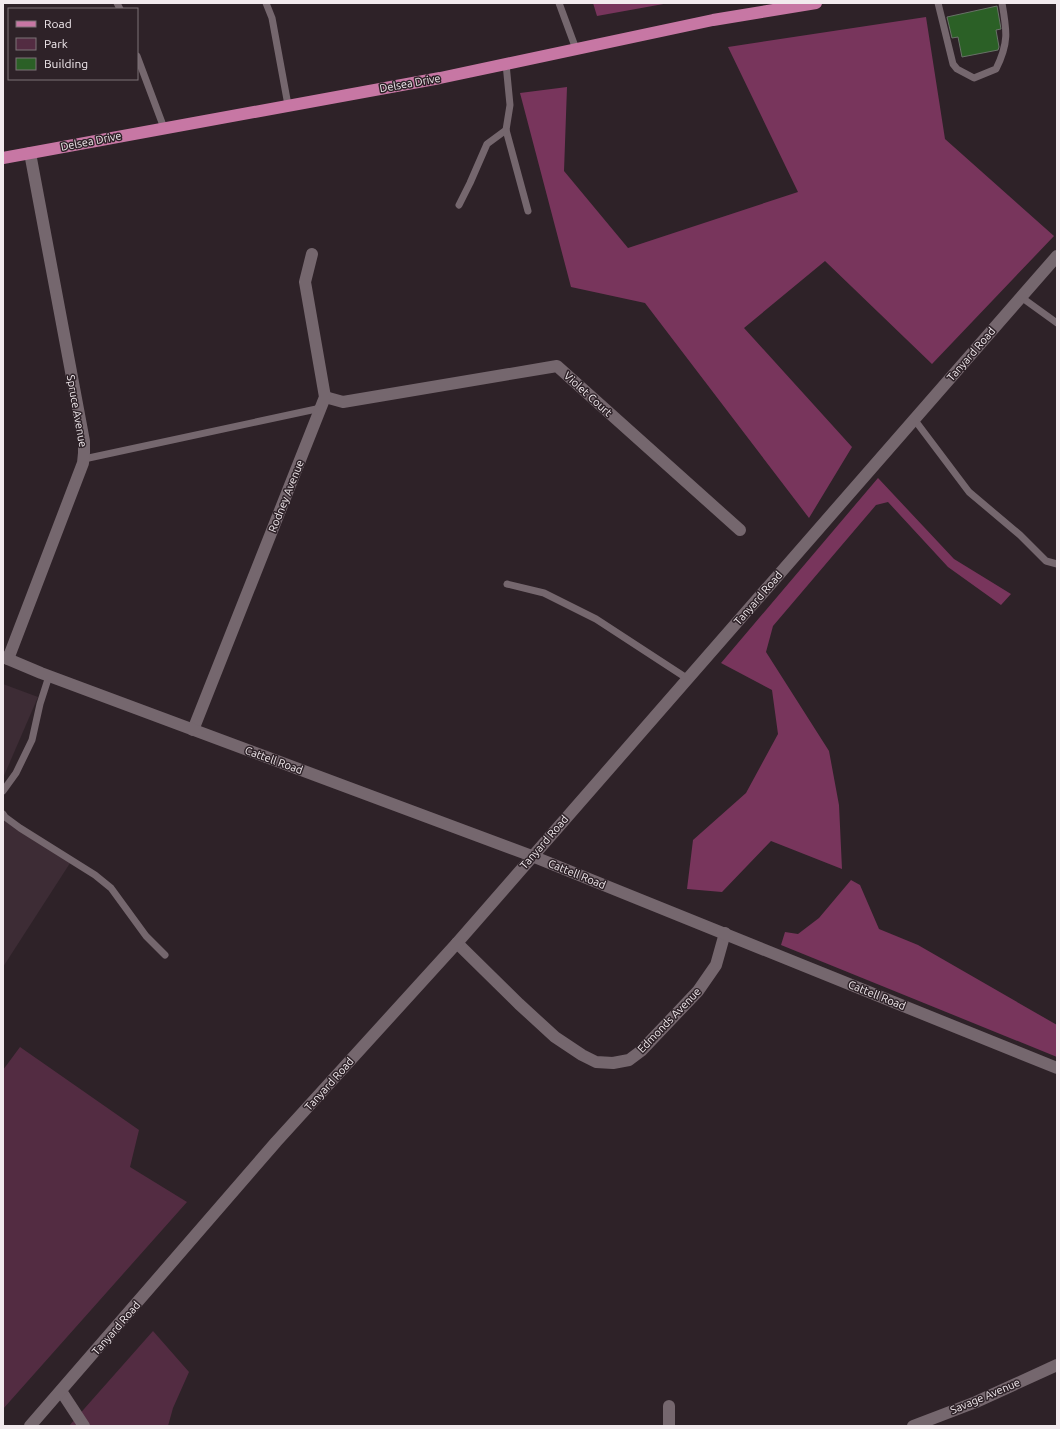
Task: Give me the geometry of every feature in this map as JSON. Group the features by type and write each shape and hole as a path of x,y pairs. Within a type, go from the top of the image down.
{"main road":[{"name":"Delsea Drive","path":"3,158 440,78 713,20 816,3"}],"street":[{"name":"Spruce Avenue","path":"6,658 84,459 84,441 30,153"},
{"name":"Rodney Avenue","path":"193,730 325,397 305,282 312,254"},
{"name":"Tanyard Road","path":"30,1426 276,1142 456,943 1057,256"},
{"name":"Violet Court","path":"325,397 343,402 557,366 740,530"},
{"name":"Cattell Road","path":"6,658 49,676 532,856 1057,1068"},
{"name":"Edmonds Avenue","path":"456,943 518,1004 555,1037 582,1055 596,1062 613,1063 629,1060 641,1051 698,991 716,965 725,933"},
{"name":"Savage Avenue","path":"913,1426 976,1402 1057,1365"},
{"path":"61,1391 84,1426"},
{"path":"669,1406 669,1426"}],"lane":[{"path":"266,3 272,18 288,105"},
{"path":"559,3 576,49"},
{"path":"938,3 953,64 957,69 974,78 996,69 1003,55 1007,27 1002,3"},
{"path":"138,59 164,128"},
{"path":"506,64 510,105 506,130 528,211"},
{"path":"459,205 488,144 506,130"},
{"path":"1021,297 1057,323"},
{"path":"84,459 321,408"},
{"path":"914,419 969,492 1020,535 1046,561 1057,564"},
{"path":"507,584 544,593 596,619 688,679"},
{"path":"3,791 16,773 32,740 40,704 49,676"},
{"path":"3,814 20,828 95,875 111,888 146,936 165,955"}],"shaded area":[{"path":"593,3 669,3 597,16"},
{"path":"926,17 945,139 1054,236 932,364 825,261 744,328 852,447 809,518 645,303 571,287 520,93 567,87 564,171 628,248 798,192 728,47"},
{"path":"878,478 954,559 1011,594 1001,605 948,567 888,502 876,505 773,626 766,652 829,751 839,805 842,869 771,841 722,892 687,889 693,840 746,793 778,734 772,690 721,663"},
{"path":"3,684 38,697 3,778"},
{"path":"3,820 72,860 3,967"},
{"path":"851,880 860,885 879,929 918,945 1057,1025 1057,1057 781,945 785,932 798,934 819,918"}],"green space":[{"path":"20,1047 139,1130 130,1167 187,1202 3,1409 3,1070"},
{"path":"153,1331 189,1372 173,1408 168,1426 69,1426"}],"building":[{"path":"997,6 1001,29 996,30 999,47 998,50 962,57 958,37 952,38 947,17"}]}
